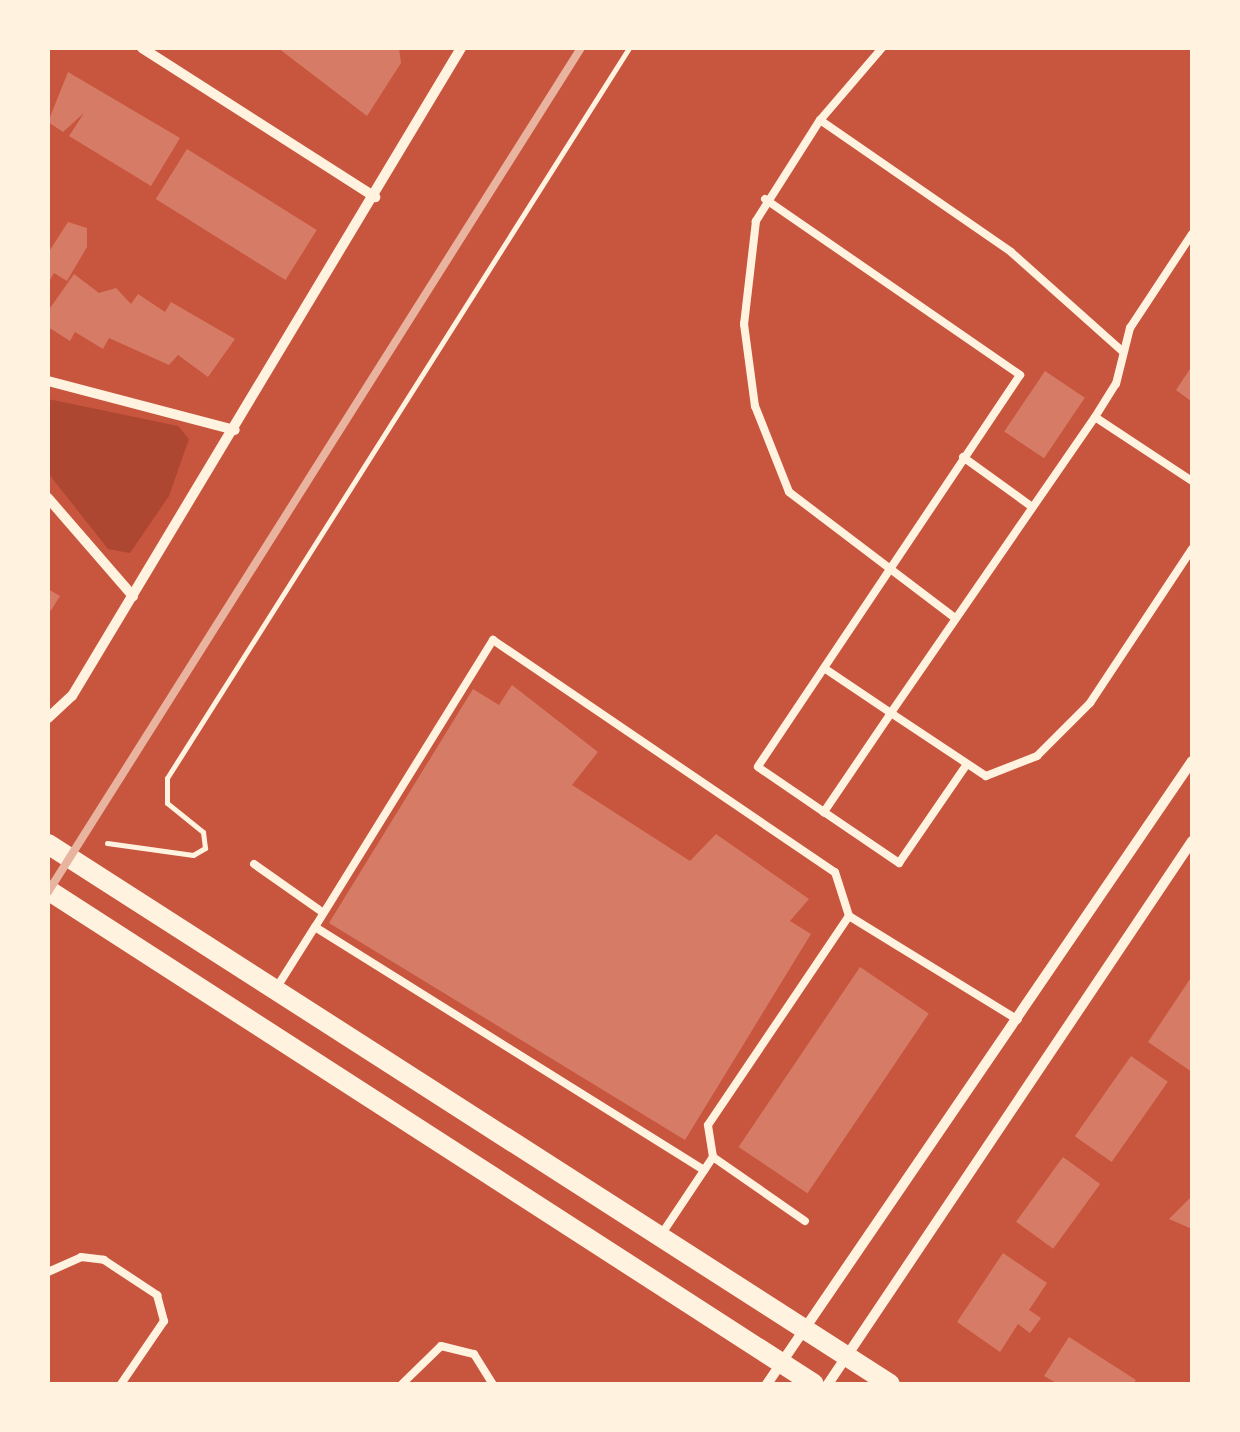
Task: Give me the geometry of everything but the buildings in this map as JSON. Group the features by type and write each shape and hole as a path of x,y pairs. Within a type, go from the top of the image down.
{"main road":[{"path":"48,844 890,1384"},
{"path":"48,890 814,1384"}],"street":[{"path":"142,48 375,197"},
{"path":"48,718 72,696 461,48"},
{"path":"48,381 235,430"},
{"path":"48,498 132,596"},
{"path":"766,1384 963,1084 1018,1020 1192,761"},
{"path":"828,1384 1192,841"}],"lane":[{"path":"882,48 820,120 765,199 744,324 773,463 798,500 955,618"},
{"path":"820,120 1011,252 1122,351"},
{"path":"765,199 1020,375 963,457 894,573 758,766 900,863 967,764"},
{"path":"824,812 1095,417 1116,384 1122,351 1192,234"},
{"path":"1095,417 1192,481"},
{"path":"963,457 1031,506"},
{"path":"827,670 986,776 1053,743 1192,549"},
{"path":"274,990 493,640 835,872 849,916 1018,1020"},
{"path":"254,864 322,912"},
{"path":"659,1238 712,1157 708,1125 849,916"},
{"path":"315,927 704,1170"},
{"path":"712,1157 805,1221"},
{"path":"48,1272 81,1257 104,1260 157,1295 164,1321 122,1384"},
{"path":"402,1384 441,1346 474,1354 493,1384"}],"path":[{"path":"108,843 193,856 205,848 204,832 167,803 167,778 629,48"}],"shaded area":[{"path":"48,399 178,426 189,439 169,496 130,553 108,549 48,473"}],"railway":[{"path":"48,892 581,48"}]}
